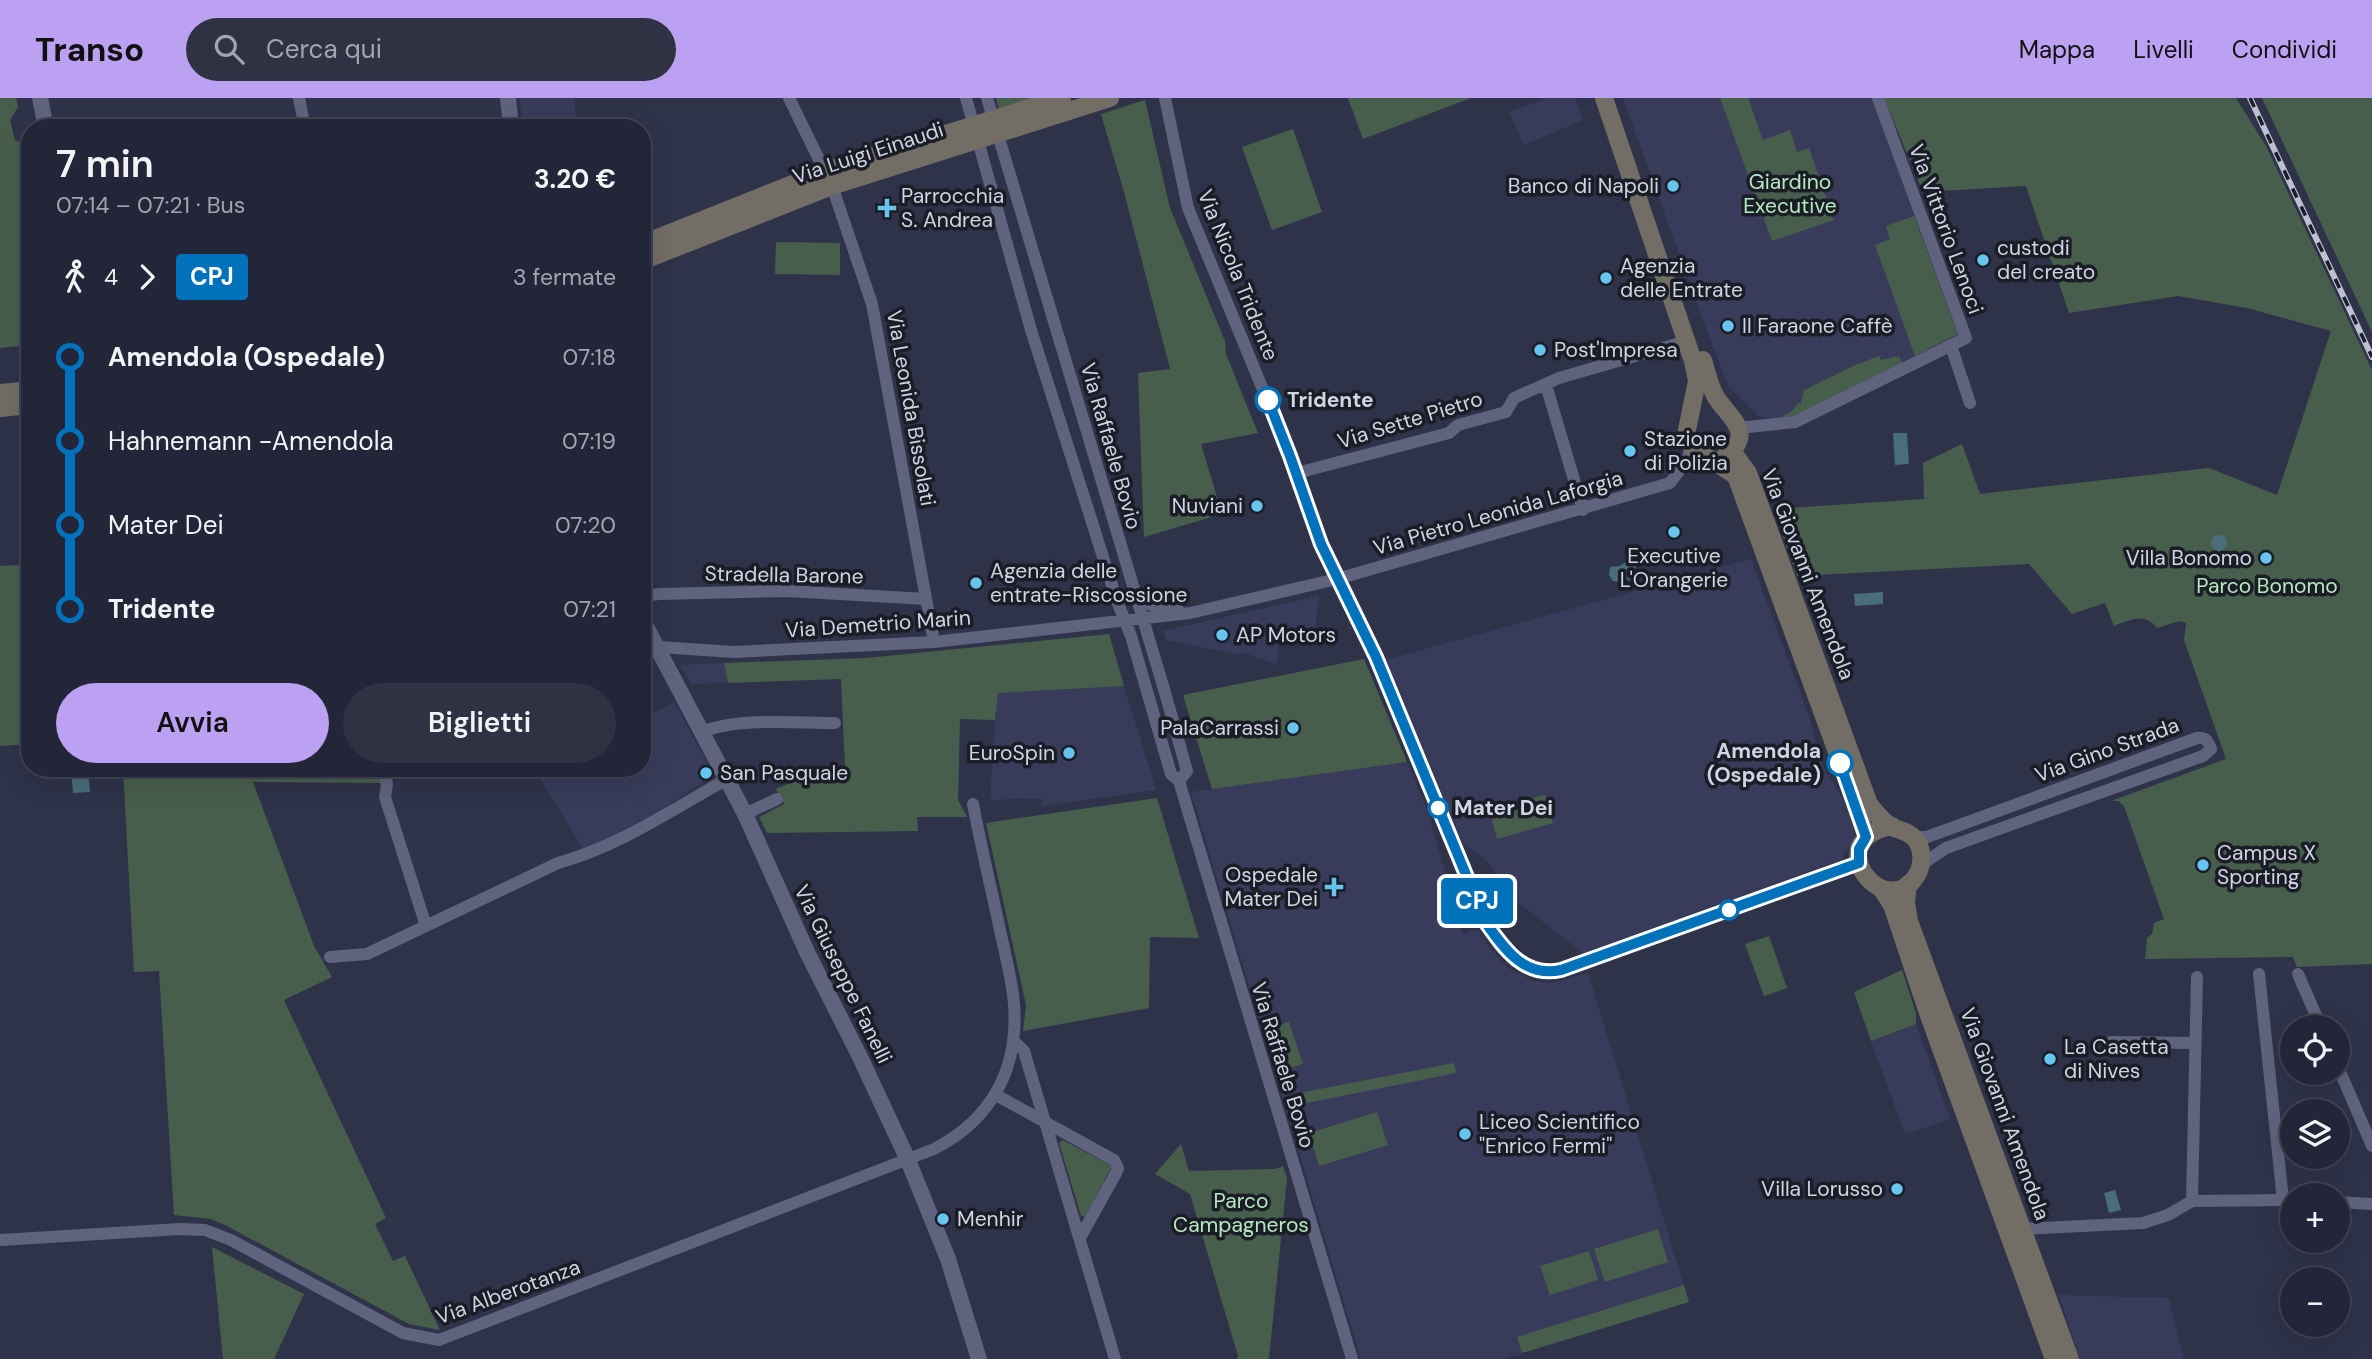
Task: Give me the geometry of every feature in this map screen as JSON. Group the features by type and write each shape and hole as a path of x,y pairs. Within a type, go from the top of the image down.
{"main road":[{"name":"Via Luigi Einaudi","path":"996,127 1062,98"},
{"name":"Via Luigi Einaudi","path":"651,241 829,178 996,127 1110,98"},
{"path":"1604,98 1698,380 1686,430 1691,447"},
{"path":"1614,98 1678,279 1714,394 1739,428 1737,444 1732,450 1726,456 1711,459"},
{"name":"Via Luigi Einaudi","path":"651,257 829,178"},
{"path":"0,393 21,391"},
{"path":"0,408 21,406"},
{"path":"1689,421 1707,407 1724,409"},
{"name":"Via Giovanni Amendola","path":"1691,447 1736,476 1866,837"},
{"name":"Via Giovanni Amendola","path":"1732,450 1748,473 1869,804 1892,826 1905,830 1913,837"},
{"path":"1859,863 1859,849 1866,837 1877,829 1892,826"},
{"path":"1881,888 1901,888 1913,880 1921,865 1922,853 1913,837"},
{"name":"Via Giovanni Amendola","path":"1859,863 1864,876 1874,886 1881,888 1892,905 1928,1013 2054,1359"},
{"name":"Via Giovanni Amendola","path":"1908,884 1906,902 1909,921 2070,1359"}],"street":[{"path":"40,98 44,119"},
{"path":"299,98 303,119"},
{"path":"508,98 510,119"},
{"name":"Via Leonida Bissolati","path":"789,98 829,178 872,304 934,642"},
{"name":"Via Raffaele Bovio","path":"966,98 1044,370 1171,774 1179,782 1352,1359"},
{"name":"Via Raffaele Bovio","path":"986,98 1186,771 1179,782"},
{"name":"Via Nicola Tridente","path":"1165,98 1188,208 1297,473 1321,544 1376,657 1486,923 1506,950 1530,969 1545,972 1561,970 1859,863"},
{"name":"Via Vittorio Lenoci","path":"1878,98 1966,338 1951,346"},
{"path":"1008,249 1030,242"},
{"name":"Via Sette Pietro","path":"1297,473 1449,433 1458,425 1506,412 1514,398 1559,378 1687,341"},
{"path":"1739,428 1795,422 1951,346 1970,403"},
{"path":"1044,370 1067,364"},
{"path":"1546,385 1583,510"},
{"name":"Via Pietro Leonida Laforgia","path":"1190,613 1337,579 1670,483 1687,460 1691,447"},
{"path":"1106,566 1125,560"},
{"name":"Stradella Barone","path":"651,594 787,591 926,599"},
{"path":"1136,598 1154,606 1190,613"},
{"name":"Via Demetrio Marin","path":"658,648 734,652 934,642 1190,613"},
{"name":"Via Giuseppe Fanelli","path":"651,635 745,814 807,953 908,1160 948,1259 979,1359"},
{"path":"702,732 717,725 835,723"},
{"name":"Via Gino Strada","path":"1913,837 1927,837 2197,738 2208,741 2211,749 2203,756 1946,848 1921,865"},
{"path":"385,777 385,797 426,926"},
{"path":"330,957 368,954 558,863 586,855 627,836 727,779"},
{"path":"745,814 777,799"},
{"path":"908,1160 956,1138 978,1119 996,1096 1013,1040 1012,990 973,803"},
{"path":"2259,974 2286,1183"},
{"path":"2298,974 2316,1015"},
{"path":"2192,1201 2197,977"},
{"path":"1013,1040 1024,1051 1115,1359"},
{"path":"2112,1042 2195,1043"},
{"path":"2346,1085 2372,1146"},
{"path":"996,1096 1111,1158 1118,1168 1080,1238"},
{"name":"Via Alberotanza","path":"0,1240 180,1229 205,1230 231,1240 403,1333 439,1340 908,1160"},
{"path":"2022,1229 2143,1223 2168,1215 2192,1201 2280,1200"},
{"path":"2350,1203 2372,1204"}],"shaded area":[{"path":"520,98 574,98 576,119 522,119"},
{"path":"1549,98 1575,98 1583,120 1524,145 1509,112"},
{"path":"1623,98 1884,98 1959,336 1783,421 1758,416 1729,387"},
{"path":"1893,433 1907,433 1909,464 1895,465"},
{"path":"2216,535 2222,535 2227,543 2225,549 2216,551 2211,546 2211,540"},
{"path":"1751,559 1812,725 1816,749 1827,774 1842,796 1853,823 1855,841 1843,855 1843,859 1583,953 1511,897 1492,867 1462,842 1386,660"},
{"path":"1628,560 1636,563 1635,578 1629,580 1623,577 1620,582 1613,581 1609,575 1610,567 1620,566"},
{"path":"1883,592 1883,604 1855,606 1854,594"},
{"name":"AP Motors","path":"1319,596 1313,644 1279,641 1277,664 1241,652 1241,655 1166,640 1163,631"},
{"path":"724,663 728,683 691,684 680,665"},
{"name":"EuroSpin","path":"1124,686 1156,790 1042,806 1042,799 990,801 997,693"},
{"path":"674,702 709,766 697,773 703,782 620,837 585,852 539,777 651,777 651,714"},
{"path":"1407,762 1428,813 1463,934 1478,929 1508,968 1534,981 1552,983 1588,973 1689,1302 1503,1359 1361,1359 1191,792"},
{"path":"72,777 89,777 90,792 73,793"},
{"path":"1916,1024 1950,1119 1905,1134 1871,1041"},
{"path":"2115,1190 2121,1210 2109,1213 2104,1193"},
{"path":"2059,1295 2169,1298 2184,1359 2080,1359"}],"green space":[{"path":"0,98 16,98 18,107 10,120 15,140 21,142 21,346 0,348"},
{"path":"996,98 1036,98 999,109"},
{"path":"1348,98 1471,98 1363,139"},
{"name":"Giardino Executive","path":"1720,98 1748,98 1763,140 1790,130 1797,152 1809,148 1834,220 1772,241"},
{"name":"Parco Bonomo","path":"1884,98 2236,98 2266,146 2372,370 2372,964 2297,967 2293,957 2145,959 2147,938 2152,934 2154,923 2164,919 2124,806 2118,801 2111,801 2226,759 2184,640 2186,623 2179,621 2157,628 2147,620 2137,619 2114,626 2105,603 2072,614 2029,564 1797,576 1773,509 1924,499 1923,463 1962,444 1980,494 2209,468 2277,495 2331,331 2247,308 2178,296 2069,313 2026,186 1923,192"},
{"path":"2262,98 2372,98 2372,332"},
{"path":"1145,100 1170,208 1225,341 1226,354 1258,433 1201,444 1222,514 1144,537 1138,373 1170,369 1101,114"},
{"path":"1293,129 1322,212 1272,230 1242,147"},
{"path":"1914,216 1958,334 1915,356 1875,245 1890,239 1886,226"},
{"path":"776,242 840,243 840,275 775,274"},
{"path":"1879,356 1881,360 1899,356 1902,363 1800,414 1783,419 1798,403 1801,404 1804,390"},
{"path":"21,565 21,745 0,746 0,566"},
{"path":"1109,634 1124,686 998,693 995,720 960,719 958,800 967,817 917,817 918,831 767,833 759,817 784,804 776,789 805,777 845,768 841,679 728,683 724,663 866,658"},
{"name":"PalaCarrassi","path":"1364,659 1407,762 1212,789 1183,695"},
{"path":"123,777 382,777 383,783 253,782 314,946 332,977 284,1000 386,1218 375,1224 393,1261 405,1256 440,1330 409,1324 225,1225 211,1219 174,1215 159,971 134,972"},
{"path":"1545,795 1553,823 1497,839 1489,809"},
{"path":"1157,798 1199,938 1150,937 1149,1008 1023,1031 1026,1005 986,823"},
{"path":"1769,936 1787,988 1764,996 1745,944"},
{"path":"1902,970 1916,1013 1916,1024 1871,1041 1854,992"},
{"path":"1289,1022 1303,1064 1280,1071 1267,1029"},
{"path":"1454,1063 1456,1073 1292,1106 1289,1095"},
{"path":"1377,1112 1388,1145 1319,1166 1309,1133"},
{"path":"1063,1140 1111,1168 1085,1217 1081,1216 1059,1143"},
{"name":"Parco Campagneros","path":"1181,1144 1189,1171 1275,1169 1283,1166 1287,1178 1269,1359 1237,1359 1190,1194 1155,1174"},
{"path":"1658,1229 1668,1262 1605,1282 1594,1249"},
{"path":"212,1247 304,1294 274,1359 223,1359"},
{"path":"1589,1251 1598,1280 1550,1295 1540,1266"},
{"path":"1684,1285 1689,1302 1522,1353 1517,1337"}],"railway":[{"path":"2250,98 2372,357"}],"bus line":[{"name":"CPJ","path":"1268,400 1321,544 1376,657 1486,923 1506,950 1525,966 1545,972 1561,970 1859,863 1859,849 1866,837 1840,763"}],"place":[{"name":"Banco di Napoli","path":"1673,186"},
{"name":"Parrocchia S. Andrea","path":"887,208"},
{"name":"custodi del creato","path":"1983,260"},
{"name":"Agenzia delle Entrate","path":"1606,278"},
{"name":"Il Faraone Caffè","path":"1728,326"},
{"name":"Post'Impresa","path":"1540,350"},
{"name":"Tridente","path":"1268,400"},
{"name":"Stazione di Polizia","path":"1630,451"},
{"name":"Nuviani","path":"1257,506"},
{"name":"Executive L'Orangerie","path":"1674,532"},
{"name":"Villa Bonomo","path":"2266,558"},
{"name":"Agenzia delle entrate-Riscossione","path":"976,583"},
{"name":"AP Motors","path":"1222,635"},
{"name":"PalaCarrassi","path":"1293,728"},
{"name":"EuroSpin","path":"1069,753"},
{"name":"Amendola (Ospedale)","path":"1840,763"},
{"name":"San Pasquale","path":"706,773"},
{"name":"Mater Dei","path":"1438,808"},
{"name":"Campus X Sporting","path":"2203,865"},
{"name":"Ospedale Mater Dei","path":"1334,887"},
{"name":"La Casetta di Nives","path":"2050,1059"},
{"name":"Liceo Scientifico \"Enrico Fermi\"","path":"1465,1134"},
{"name":"Villa Lorusso","path":"1897,1189"},
{"name":"Menhir","path":"943,1219"}]}
